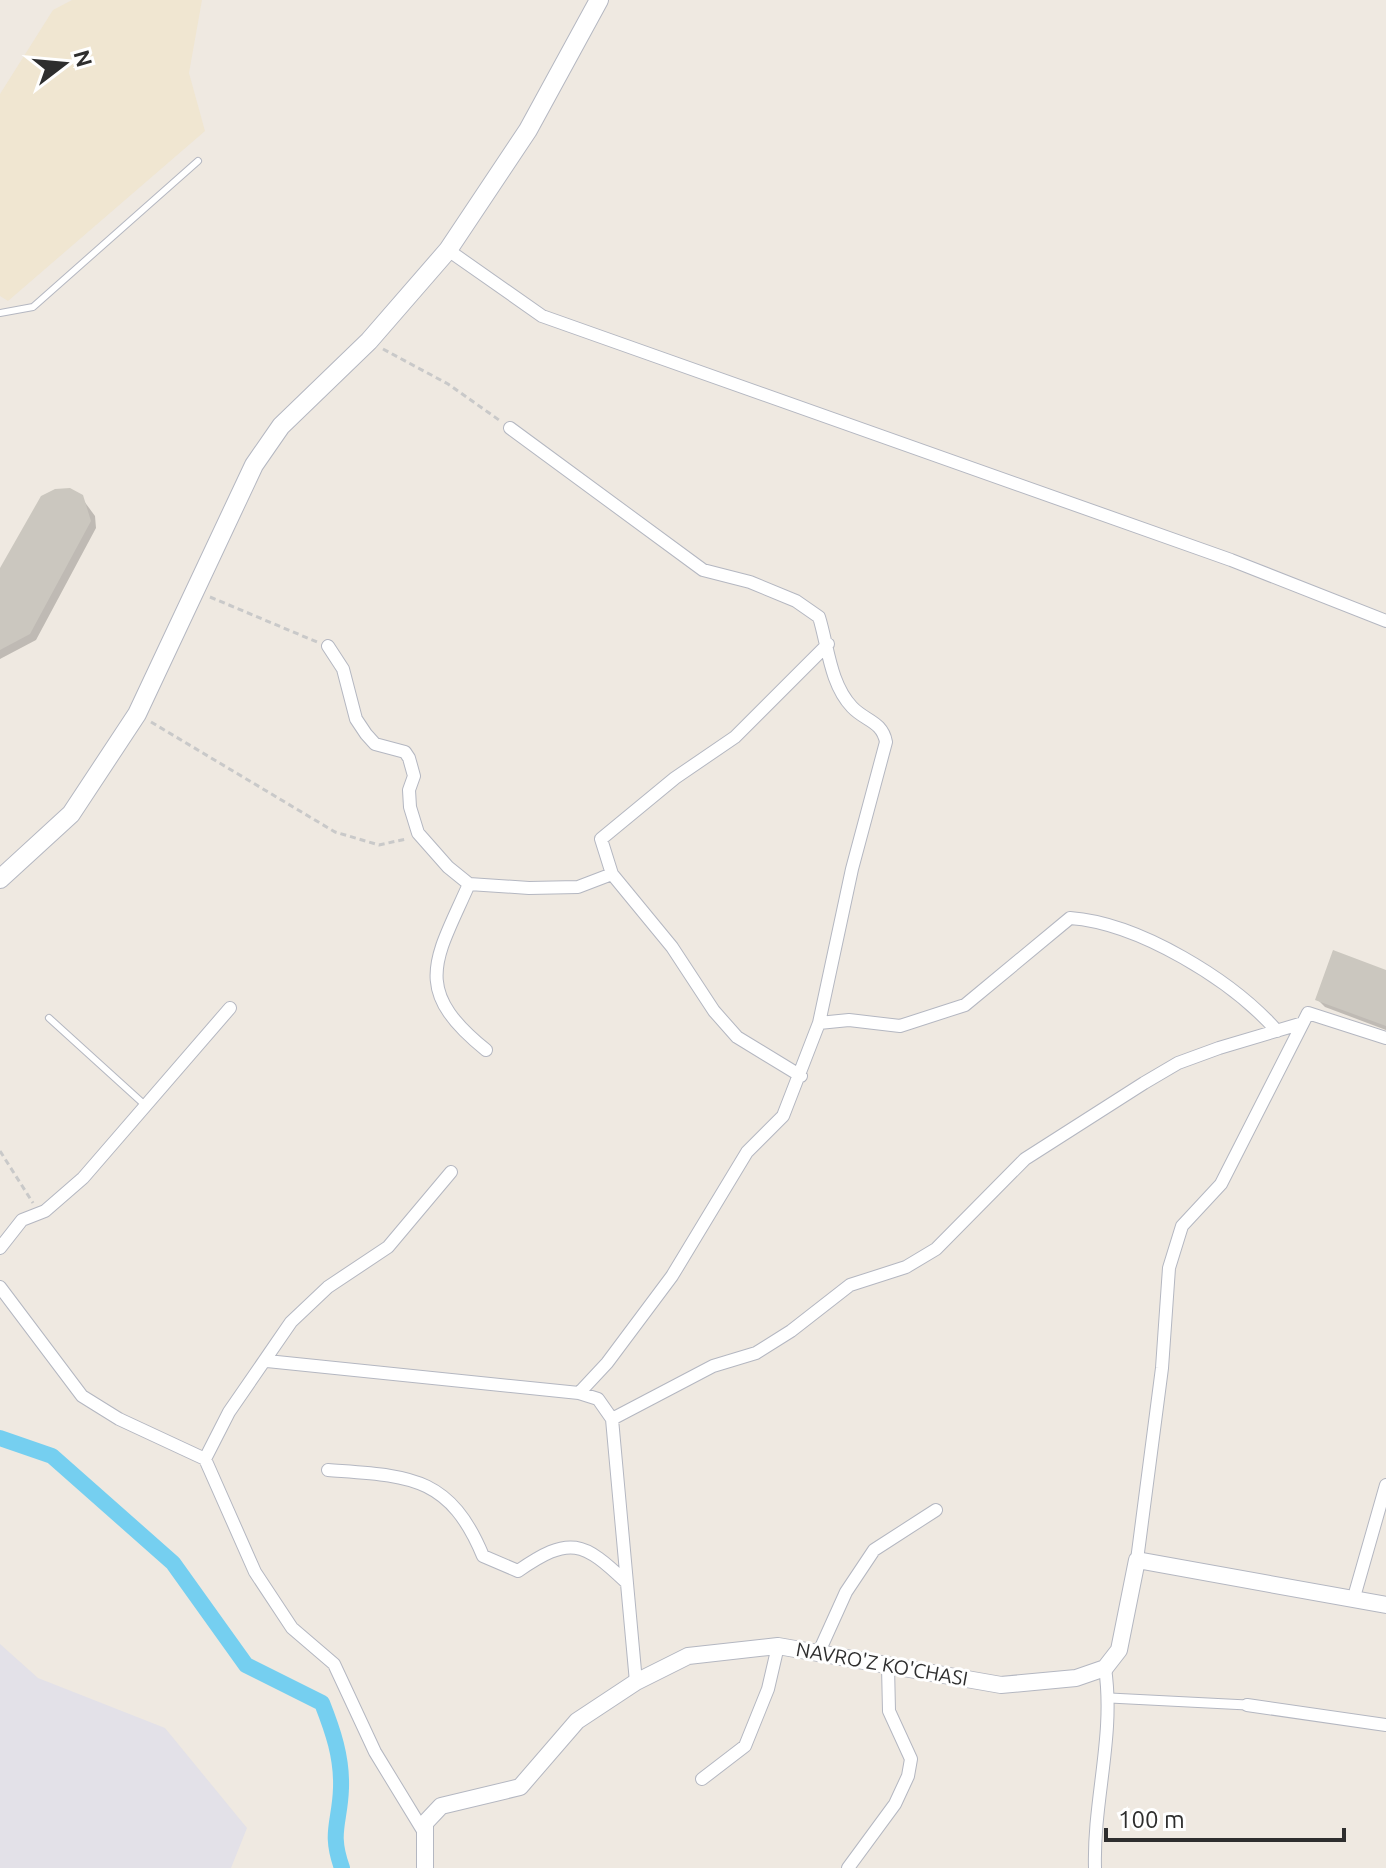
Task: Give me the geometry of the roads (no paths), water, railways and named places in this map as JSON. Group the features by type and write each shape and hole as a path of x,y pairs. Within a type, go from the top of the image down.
{"main road":[{"path":"0,879 71,814 137,714 254,465 281,426 369,341 448,250 528,130 599,0"}],"street":[{"path":"448,250 542,316 1231,560 1386,621"},
{"path":"510,428 703,570 750,582 796,601 819,617 836,683 852,707 882,728 886,742 852,869 819,1023 783,1116 747,1152 672,1276 607,1363 579,1393"},
{"path":"801,1076 737,1037 714,1011 672,947 612,874 601,839 675,778 735,737 828,644"},
{"path":"328,646 343,669 356,719 366,734 375,744 405,752 409,758 414,776 409,790 410,807 418,833 448,867 469,884 578,887 612,874"},
{"path":"469,884 438,953 436,982 446,1010 486,1050"},
{"path":"819,1023 849,1020 900,1026 965,1005 1070,918 1113,928 1190,960 1255,1006 1277,1031"},
{"path":"0,1248 22,1220 40,1213 83,1178 230,1008"},
{"path":"1095,1868 1094,1837 1107,1752 1110,1698 1105,1668 1119,1650 1137,1560 1162,1368 1169,1268 1177,1240 1182,1226 1221,1184 1310,1012 1386,1038"},
{"path":"612,1419 713,1366 756,1353 791,1331 850,1285 906,1267 936,1249 1025,1159 1178,1063 1303,1023"},
{"path":"205,1459 229,1412 291,1322 328,1287 388,1247 451,1172"},
{"path":"0,1287 82,1396 119,1419 205,1459 255,1572 292,1628 334,1664 375,1752 425,1834 425,1868"},
{"path":"267,1361 579,1393 598,1399 612,1419 636,1682"},
{"path":"328,1470 402,1475 439,1493 470,1524 483,1556 518,1571 539,1556 574,1546 595,1553 627,1583"},
{"path":"1354,1597 1386,1485"},
{"path":"818,1654 846,1592 874,1550 936,1510"},
{"path":"1137,1560 1386,1605"},
{"path":"702,1779 745,1746 768,1689 778,1646"},
{"name":"NAVRO'Z KO'CHASI","path":"425,1834 425,1823 441,1806 520,1787 577,1721 636,1682 688,1656 778,1646 1001,1685 1076,1678 1105,1668"},
{"path":"848,1868 895,1804 908,1776 911,1759 889,1711 888,1666"},
{"path":"1110,1698 1247,1705 1386,1725"}],"lane":[{"path":"0,313 33,307 198,161"},
{"path":"49,1018 146,1106"}],"waterway":[{"path":"0,1438 52,1456 173,1563 246,1665 322,1703 340,1766 336,1845 342,1868"}]}
